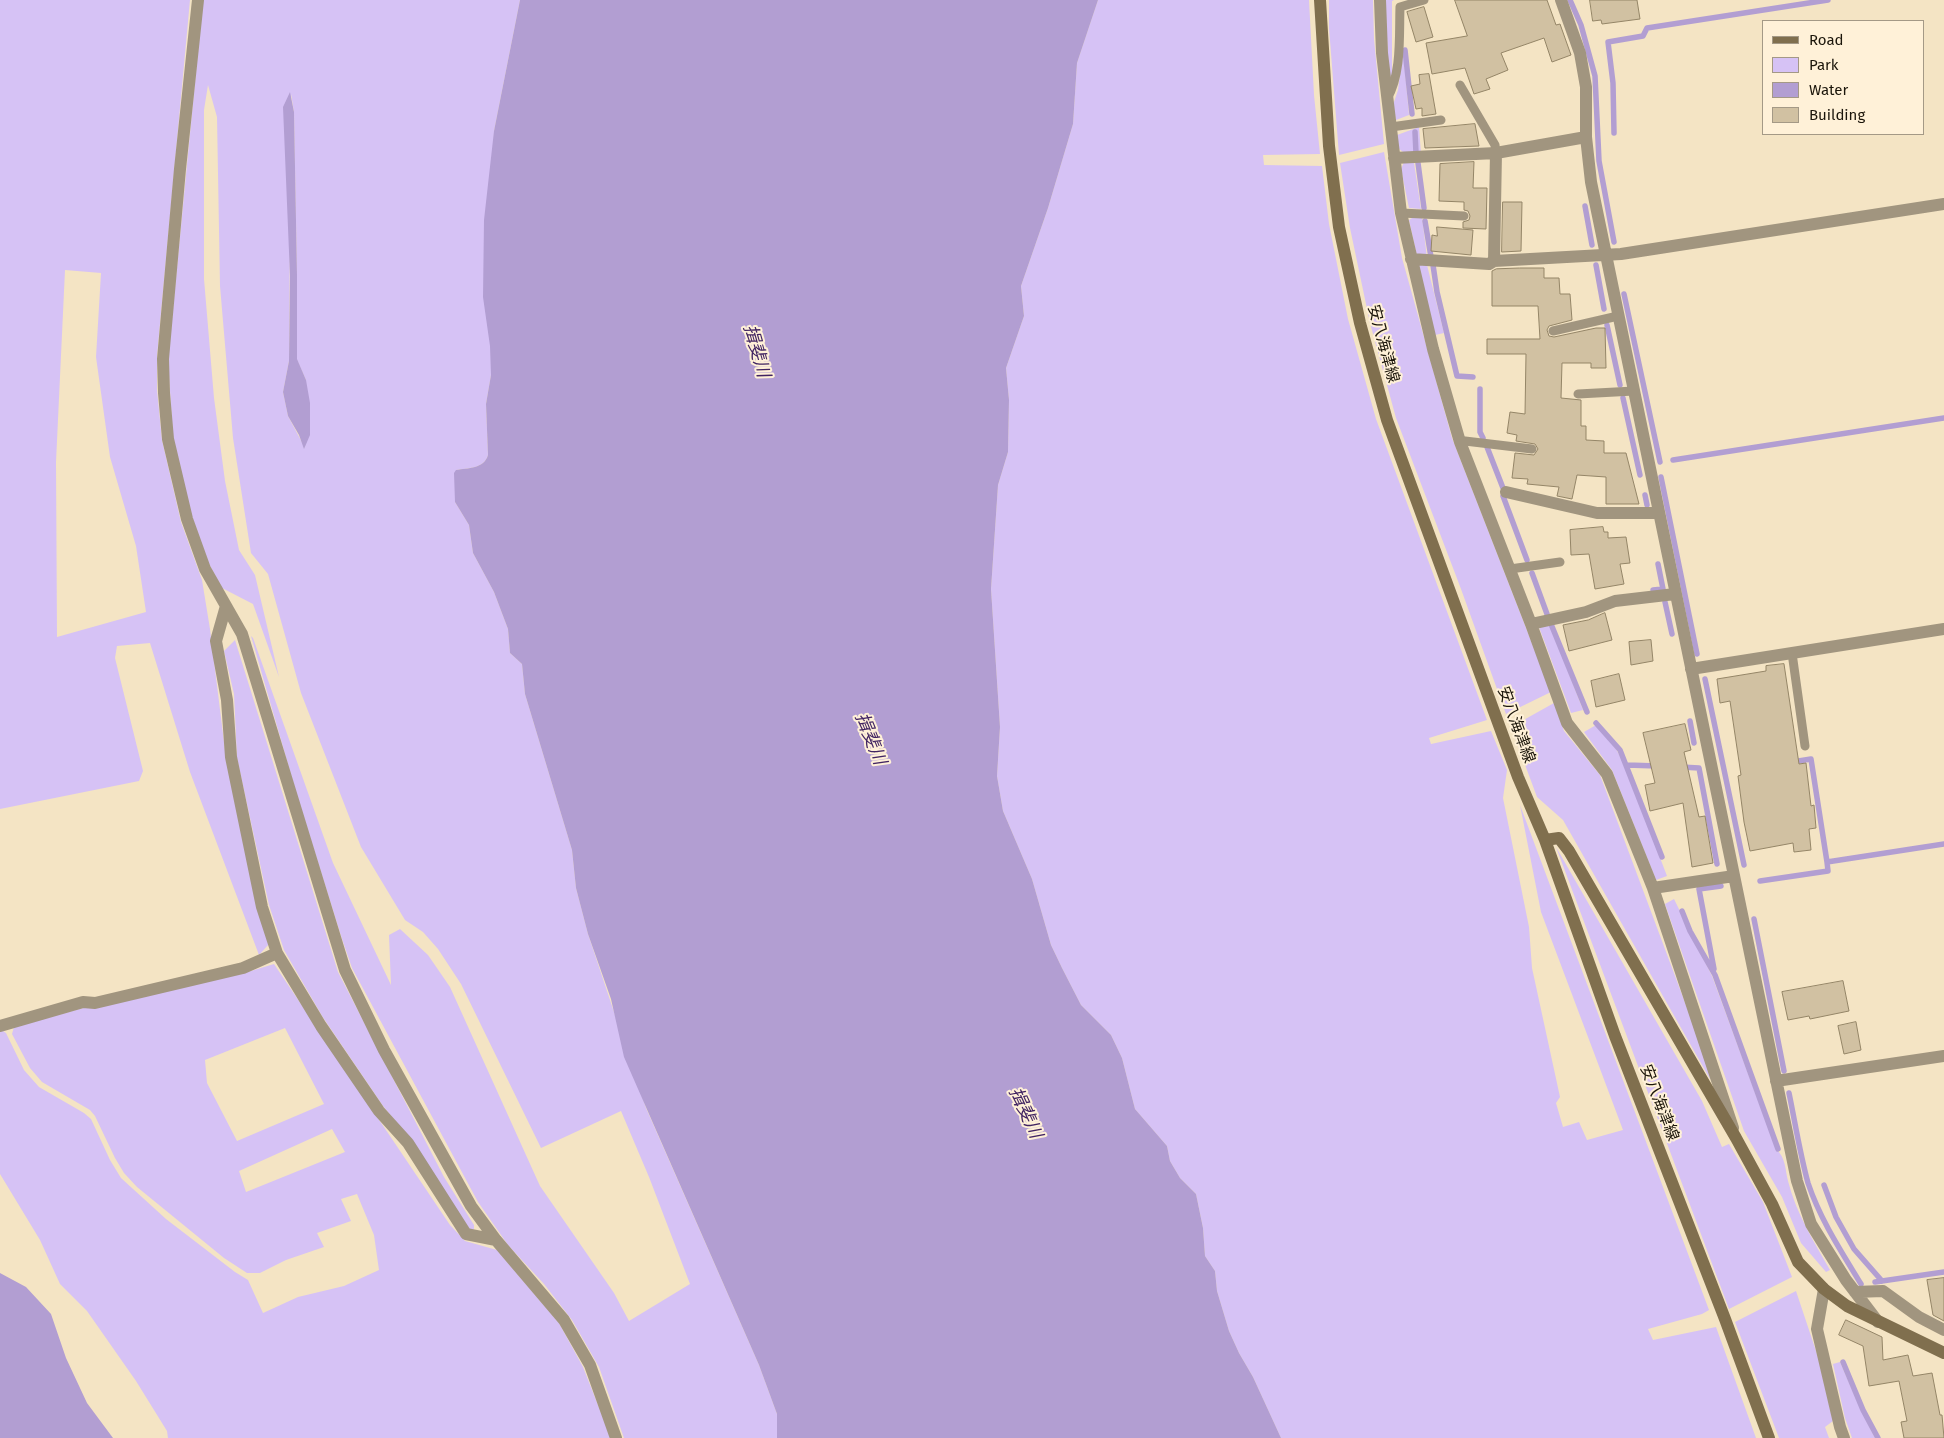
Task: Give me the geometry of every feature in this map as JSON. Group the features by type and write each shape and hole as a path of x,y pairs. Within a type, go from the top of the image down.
{"main road":[{"name":"安八海津線","path":"1320,0 1330,154 1339,227 1360,323 1390,429 1518,777 1545,840 1615,1036 1726,1319 1769,1438"},
{"path":"1545,840 1559,838 1569,851 1736,1138 1772,1204 1798,1262 1824,1289 1847,1306 1944,1353"}],"street":[{"path":"198,0 163,359 168,439 188,519 205,569 242,634 345,970 384,1050 471,1206 496,1240 564,1320 590,1365 616,1438"},
{"path":"1380,0 1382,53 1401,213 1433,349 1460,442 1531,624 1567,723 1607,774 1653,888 1736,1138"},
{"path":"1562,0 1580,53 1586,87 1586,137 1591,182 1797,1181 1811,1224 1855,1292 1879,1323"},
{"path":"1394,158 1496,153 1586,137"},
{"path":"1494,261 1496,153"},
{"path":"1411,259 1489,264 1494,261 1606,255 1944,204"},
{"path":"1506,492 1597,513 1658,513"},
{"path":"1531,624 1586,612 1615,601 1675,594"},
{"path":"226,606 216,641 227,700 231,757 262,907 277,953 321,1026 379,1111 408,1143 466,1234 496,1240"},
{"path":"1690,669 1944,629"},
{"path":"1653,888 1734,876"},
{"path":"0,1026 83,1002 95,1003 243,968 277,953"},
{"path":"1776,1081 1944,1056"},
{"path":"1824,1289 1818,1329 1842,1434"},
{"path":"1855,1292 1883,1291 1919,1317 1944,1330"}],"lane":[{"path":"1387,99 1394,88 1400,7 1424,0"},
{"path":"1460,85 1495,144 1496,153"},
{"path":"1391,127 1441,120"},
{"path":"1401,213 1464,216"},
{"path":"1553,331 1618,316"},
{"path":"1578,394 1634,391"},
{"path":"1460,442 1465,440 1532,449"},
{"path":"1510,569 1560,562"},
{"path":"1792,653 1805,746"}],"green space":[{"path":"0,0 190,0 157,356 157,390 162,440 181,522 202,580 225,750 269,944 259,955 190,772 150,643 117,646 115,658 143,771 139,781 0,809","holes":["65,270 101,273 96,357 110,457 136,546 146,612 57,637 56,462"]},
{"path":"203,0 520,0 494,131 491,375 486,404 488,455 486,460 479,465 456,470 455,502 469,525 473,553 494,592 508,629 510,653 522,664 525,694 572,850 576,888 588,934 646,1108 759,1365 777,1414 777,1438 624,1438 599,1367 572,1320 544,1284 508,1245 478,1202 352,968 296,792 251,636 333,863 391,985 389,935 400,929 428,955 450,987 540,1186 614,1293 629,1321 690,1284 649,1177 621,1111 541,1148 461,984 438,949 423,932 405,920 361,847 301,693 268,574 251,553 233,438 220,286 217,117 208,85 204,110 204,279 214,398 225,481 239,550 255,575 279,677 253,604 222,588 209,564 191,514 173,437 168,360","holes":["291,94 294,112 297,360 306,380 305,448 288,416 283,392 289,361"]},
{"path":"1098,0 1309,0 1314,95 1320,154 1263,155 1264,165 1322,166 1329,224 1348,319 1376,419 1487,720 1429,738 1431,744 1491,731 1507,770 1503,798 1529,927 1532,968 1560,1097 1556,1103 1563,1127 1579,1122 1587,1140 1623,1130 1541,912 1520,805 1709,1310 1702,1314 1648,1329 1653,1340 1716,1327 1756,1438 1281,1438 1229,1331 1217,1291 1215,1271 1205,1256 1203,1228 1196,1194 1180,1178 1170,1161 1167,1146 1135,1109 1122,1058 1111,1035 1081,1005 1051,945 1032,879 1003,811 997,776 1000,727 991,589 998,485 1008,452 1009,400 1006,368 1024,316 1021,286 1048,208 1073,124 1077,63"},
{"path":"1329,0 1373,0 1374,39 1384,144 1339,155 1329,28"},
{"path":"1385,0 1394,0 1392,1 1392,77 1389,76"},
{"path":"1403,50 1409,115 1396,120 1393,105 1398,90"},
{"path":"1419,127 1421,154 1403,152 1398,148 1397,135"},
{"path":"1384,152 1402,258 1452,438 1551,692 1506,714 1396,418 1370,323 1350,228 1340,163"},
{"path":"1404,162 1414,163 1421,209 1409,208 1401,169"},
{"path":"1422,217 1427,258 1417,256 1409,220"},
{"path":"1418,265 1427,265 1444,333 1435,335"},
{"path":"1550,625 1583,710 1571,713 1539,627"},
{"path":"235,640 338,972 444,1177 474,1225 474,1229 470,1230 410,1139 383,1106 322,1016 284,950 269,905 237,758 234,694 224,651"},
{"path":"1554,703 1564,731 1600,775 1712,1075 1710,1079 1563,820 1537,797 1511,727"},
{"path":"1596,725 1616,749 1625,766 1667,876 1656,880 1612,770 1584,732"},
{"path":"1556,847 1702,1101 1722,1147 1729,1144 1763,1202 1792,1277 1729,1309"},
{"path":"1674,899 1712,976 1776,1149 1783,1160 1791,1193 1806,1227 1830,1270 1826,1272 1801,1243 1782,1197 1744,1131 1665,904"},
{"path":"274,964 450,1225 465,1241 497,1250 559,1323 583,1367 611,1438 168,1438 167,1431 136,1381 87,1311 60,1284 40,1240 0,1174 0,1029 6,1033 24,1070 39,1087 91,1119 110,1160 121,1178 166,1219 248,1280 263,1313 298,1297 344,1286 379,1270 374,1235 357,1194 341,1199 351,1221 317,1233 324,1247 286,1260 260,1273 247,1273 224,1258 137,1187 124,1173 115,1158 95,1116 90,1110 42,1082 30,1068 12,1034 14,1027 83,1008 241,974","holes":["285,1028 324,1104 237,1141 207,1083 205,1060","332,1129 345,1152 246,1192 239,1171"]},
{"path":"1796,1291 1818,1357 1833,1421 1825,1427 1829,1438 1779,1438 1735,1322"},
{"path":"1840,1362 1875,1438 1852,1438 1845,1418 1833,1364"}],"water":[{"name":"揖斐川","path":"520,0 1098,0 1077,63 1073,124 1048,208 1021,286 1024,316 1006,368 1009,400 1008,452 998,485 991,589 1000,727 997,776 1003,811 1032,879 1051,945 1081,1005 1111,1035 1122,1058 1135,1109 1167,1146 1170,1161 1180,1178 1196,1194 1203,1228 1205,1256 1215,1271 1217,1291 1229,1331 1281,1438 777,1438 777,1414 759,1365 624,1057 611,999 588,934 576,888 572,850 525,694 522,664 510,653 508,629 494,592 473,553 469,525 455,502 454,473 456,470 479,465 486,460 488,455 486,404 491,375 490,346 483,297 484,220 494,131"},
{"path":"290,92 294,112 297,359 306,380 310,403 310,435 304,449 299,435 288,416 283,392 289,361 290,276 283,107"},
{"path":"0,1273 26,1287 51,1314 66,1358 87,1403 113,1438 0,1438"}],"building":[{"path":"1455,0 1547,0 1556,25 1560,24 1571,55 1552,62 1544,38 1501,53 1508,70 1486,79 1490,89 1474,94 1465,68 1432,74 1426,43 1467,36"},
{"path":"1590,0 1637,0 1640,19 1602,24 1601,20 1593,21"},
{"path":"1424,7 1433,37 1416,42 1407,12"},
{"path":"1429,74 1436,114 1422,116 1422,108 1416,109 1411,86 1420,84 1419,75"},
{"path":"1475,124 1479,146 1425,148 1423,129"},
{"path":"1474,162 1473,188 1487,188 1486,229 1463,228 1463,222 1469,220 1470,216 1468,211 1464,210 1464,202 1439,201 1440,164"},
{"path":"1503,202 1522,202 1521,251 1502,252"},
{"path":"1437,227 1473,230 1471,255 1431,251 1432,235 1437,236"},
{"path":"1544,268 1544,278 1559,278 1560,294 1570,294 1572,320 1549,326 1547,330 1549,336 1554,337 1596,328 1605,328 1606,368 1591,368 1591,363 1562,363 1561,398 1581,400 1581,426 1586,426 1586,440 1604,441 1604,453 1626,453 1639,504 1606,504 1606,477 1577,475 1572,499 1557,496 1559,487 1527,484 1528,479 1512,478 1515,453 1534,455 1538,449 1535,444 1516,441 1517,435 1507,433 1510,412 1525,414 1526,354 1487,354 1487,339 1540,339 1538,306 1492,306 1492,271 1496,269"},
{"path":"1603,527 1604,532 1608,532 1608,538 1626,537 1630,563 1620,564 1624,584 1595,589 1589,554 1571,555 1570,530"},
{"path":"1605,613 1612,640 1569,651 1563,625 1588,620"},
{"path":"1651,640 1653,661 1631,665 1629,642"},
{"path":"1784,664 1799,764 1806,763 1811,806 1814,805 1816,828 1809,829 1811,850 1794,852 1793,843 1750,851 1744,822 1738,776 1741,775 1730,701 1720,703 1717,679 1766,671 1766,666"},
{"path":"1619,674 1625,700 1596,707 1591,681"},
{"path":"1685,724 1691,750 1684,752 1699,817 1705,816 1713,863 1692,867 1683,803 1650,811 1645,785 1655,783 1643,733"},
{"path":"1843,981 1849,1011 1810,1019 1809,1016 1788,1020 1782,992"},
{"path":"1856,1022 1861,1050 1844,1054 1838,1026"},
{"path":"1944,1278 1944,1321 1933,1315 1927,1280"},
{"path":"1846,1320 1882,1337 1883,1360 1908,1355 1913,1376 1932,1373 1940,1415 1942,1415 1944,1438 1904,1438 1901,1422 1907,1421 1899,1381 1869,1386 1863,1346 1839,1335"}],"waterway":[{"path":"1570,0 1581,25 1595,76 1599,161 1614,242"},
{"path":"1614,133 1613,83 1608,42 1643,36 1647,28 1828,0"},
{"path":"1405,50 1412,114"},
{"path":"1415,132 1416,153"},
{"path":"1418,163 1424,208"},
{"path":"1585,206 1592,245"},
{"path":"1425,221 1431,257"},
{"path":"1433,265 1437,292 1457,376 1473,377"},
{"path":"1596,265 1604,309"},
{"path":"1624,294 1660,462"},
{"path":"1607,325 1620,385"},
{"path":"1480,389 1480,432 1483,438"},
{"path":"1623,398 1640,475"},
{"path":"1673,460 1944,418"},
{"path":"1487,447 1503,488"},
{"path":"1661,477 1697,654"},
{"path":"1645,495 1647,505"},
{"path":"1503,496 1527,560"},
{"path":"1653,590 1663,589 1658,564"},
{"path":"1532,573 1547,614"},
{"path":"1665,602 1672,634"},
{"path":"1551,624 1587,712"},
{"path":"1705,679 1744,865"},
{"path":"1690,721 1694,743"},
{"path":"1596,723 1620,750 1662,857"},
{"path":"1792,762 1811,759 1827,862"},
{"path":"1627,765 1657,766"},
{"path":"1681,767 1699,768 1717,864"},
{"path":"1760,881 1828,871 1827,862 1944,844"},
{"path":"1714,969 1699,889 1721,886"},
{"path":"1682,911 1690,931 1715,975 1778,1149"},
{"path":"1754,919 1784,1071"},
{"path":"1789,1093 1808,1183 1831,1235 1861,1284"},
{"path":"1824,1185 1836,1217 1854,1249 1882,1281"},
{"path":"1875,1282 1944,1272"},
{"path":"1843,1362 1863,1410 1878,1438"}]}
